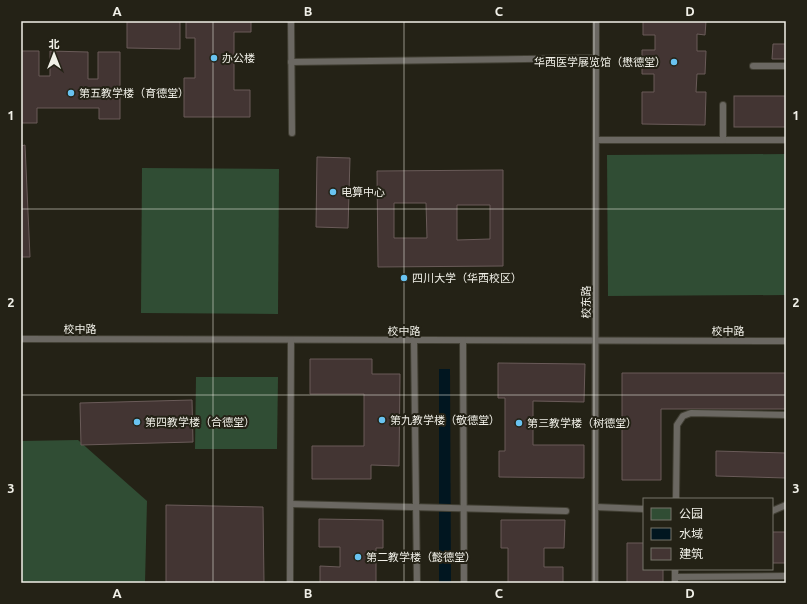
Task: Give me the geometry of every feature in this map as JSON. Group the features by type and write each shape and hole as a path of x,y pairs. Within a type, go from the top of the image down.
{"lane":[{"path":"291,21 292,133"},
{"name":"校东路","path":"595,583 596,21"},
{"path":"291,62 596,58"},
{"path":"753,66 786,66"},
{"path":"724,105 724,140"},
{"path":"596,140 786,140"},
{"name":"校中路","path":"21,339 786,341"},
{"path":"290,583 291,340"},
{"path":"414,341 417,583"},
{"path":"463,341 464,583"},
{"path":"676,498 677,425 683,416 691,413 786,415"},
{"path":"291,504 566,511"},
{"path":"773,511 786,505"},
{"path":"596,507 643,509"},
{"path":"675,580 786,576"}],"green space":[{"path":"786,154 786,295 608,296 607,155"},
{"path":"142,168 279,169 278,314 141,313"},
{"path":"196,377 278,377 277,449 195,449"},
{"path":"78,440 147,501 145,583 21,583 21,441"}],"water":[{"path":"439,369 450,369 451,583 439,583"}],"building":[{"path":"127,21 180,21 180,49 127,48"},
{"name":"办公楼","path":"186,21 251,21 251,32 234,32 234,90 250,90 250,117 184,117 184,78 195,78 195,38 186,38"},
{"name":"华西医学展览馆（懋德堂）","path":"643,21 706,21 705,35 697,34 697,51 706,51 705,74 697,74 696,92 706,92 705,125 642,124 642,92 654,92 654,74 642,74 642,50 655,50 655,35 643,35"},
{"path":"773,44 786,44 786,59 772,59"},
{"name":"第五教学楼（育德堂）","path":"21,51 39,51 39,76 50,76 50,51 88,52 88,79 98,79 98,52 120,52 120,119 99,119 99,108 37,108 37,123 21,123"},
{"path":"734,96 786,96 786,127 734,127"},
{"path":"25,145 30,257 21,257 21,146"},
{"name":"电算中心","path":"317,157 350,158 348,228 316,227"},
{"path":"503,170 503,266 378,267 377,171","holes":["394,203 426,203 427,238 394,238","457,205 490,205 490,239 457,240"]},
{"name":"第九教学楼（敬德堂）","path":"310,359 372,359 372,374 400,374 399,466 371,465 371,479 312,479 312,446 364,446 364,394 310,394"},
{"name":"第三教学楼（树德堂）","path":"498,363 585,364 584,402 533,401 533,445 584,445 584,478 499,477 499,451 505,451 505,398 498,398"},
{"path":"622,373 786,373 786,409 661,409 661,480 622,480"},
{"name":"第四教学楼（合德堂）","path":"192,400 193,442 81,445 80,403"},
{"path":"716,451 786,453 786,478 716,476"},
{"path":"166,505 263,507 264,583 166,582"},
{"name":"第二教学楼（懿德堂）","path":"319,519 383,520 383,548 376,548 376,583 320,583 320,566 340,567 340,547 319,547"},
{"path":"501,520 565,520 564,548 544,548 544,567 563,567 563,583 508,583 508,548 501,548"},
{"path":"773,532 786,532 786,563 773,563"},
{"path":"627,543 643,543 643,570 663,570 663,583 627,583"}],"place":[{"name":"办公楼","path":"214,58"},
{"name":"华西医学展览馆（懋德堂）","path":"674,62"},
{"name":"第五教学楼（育德堂）","path":"71,93"},
{"name":"电算中心","path":"333,192"},
{"name":"四川大学（华西校区）","path":"404,278"},
{"name":"第九教学楼（敬德堂）","path":"382,420"},
{"name":"第四教学楼（合德堂）","path":"137,422"},
{"name":"第三教学楼（树德堂）","path":"519,423"},
{"name":"第二教学楼（懿德堂）","path":"358,557"}]}
